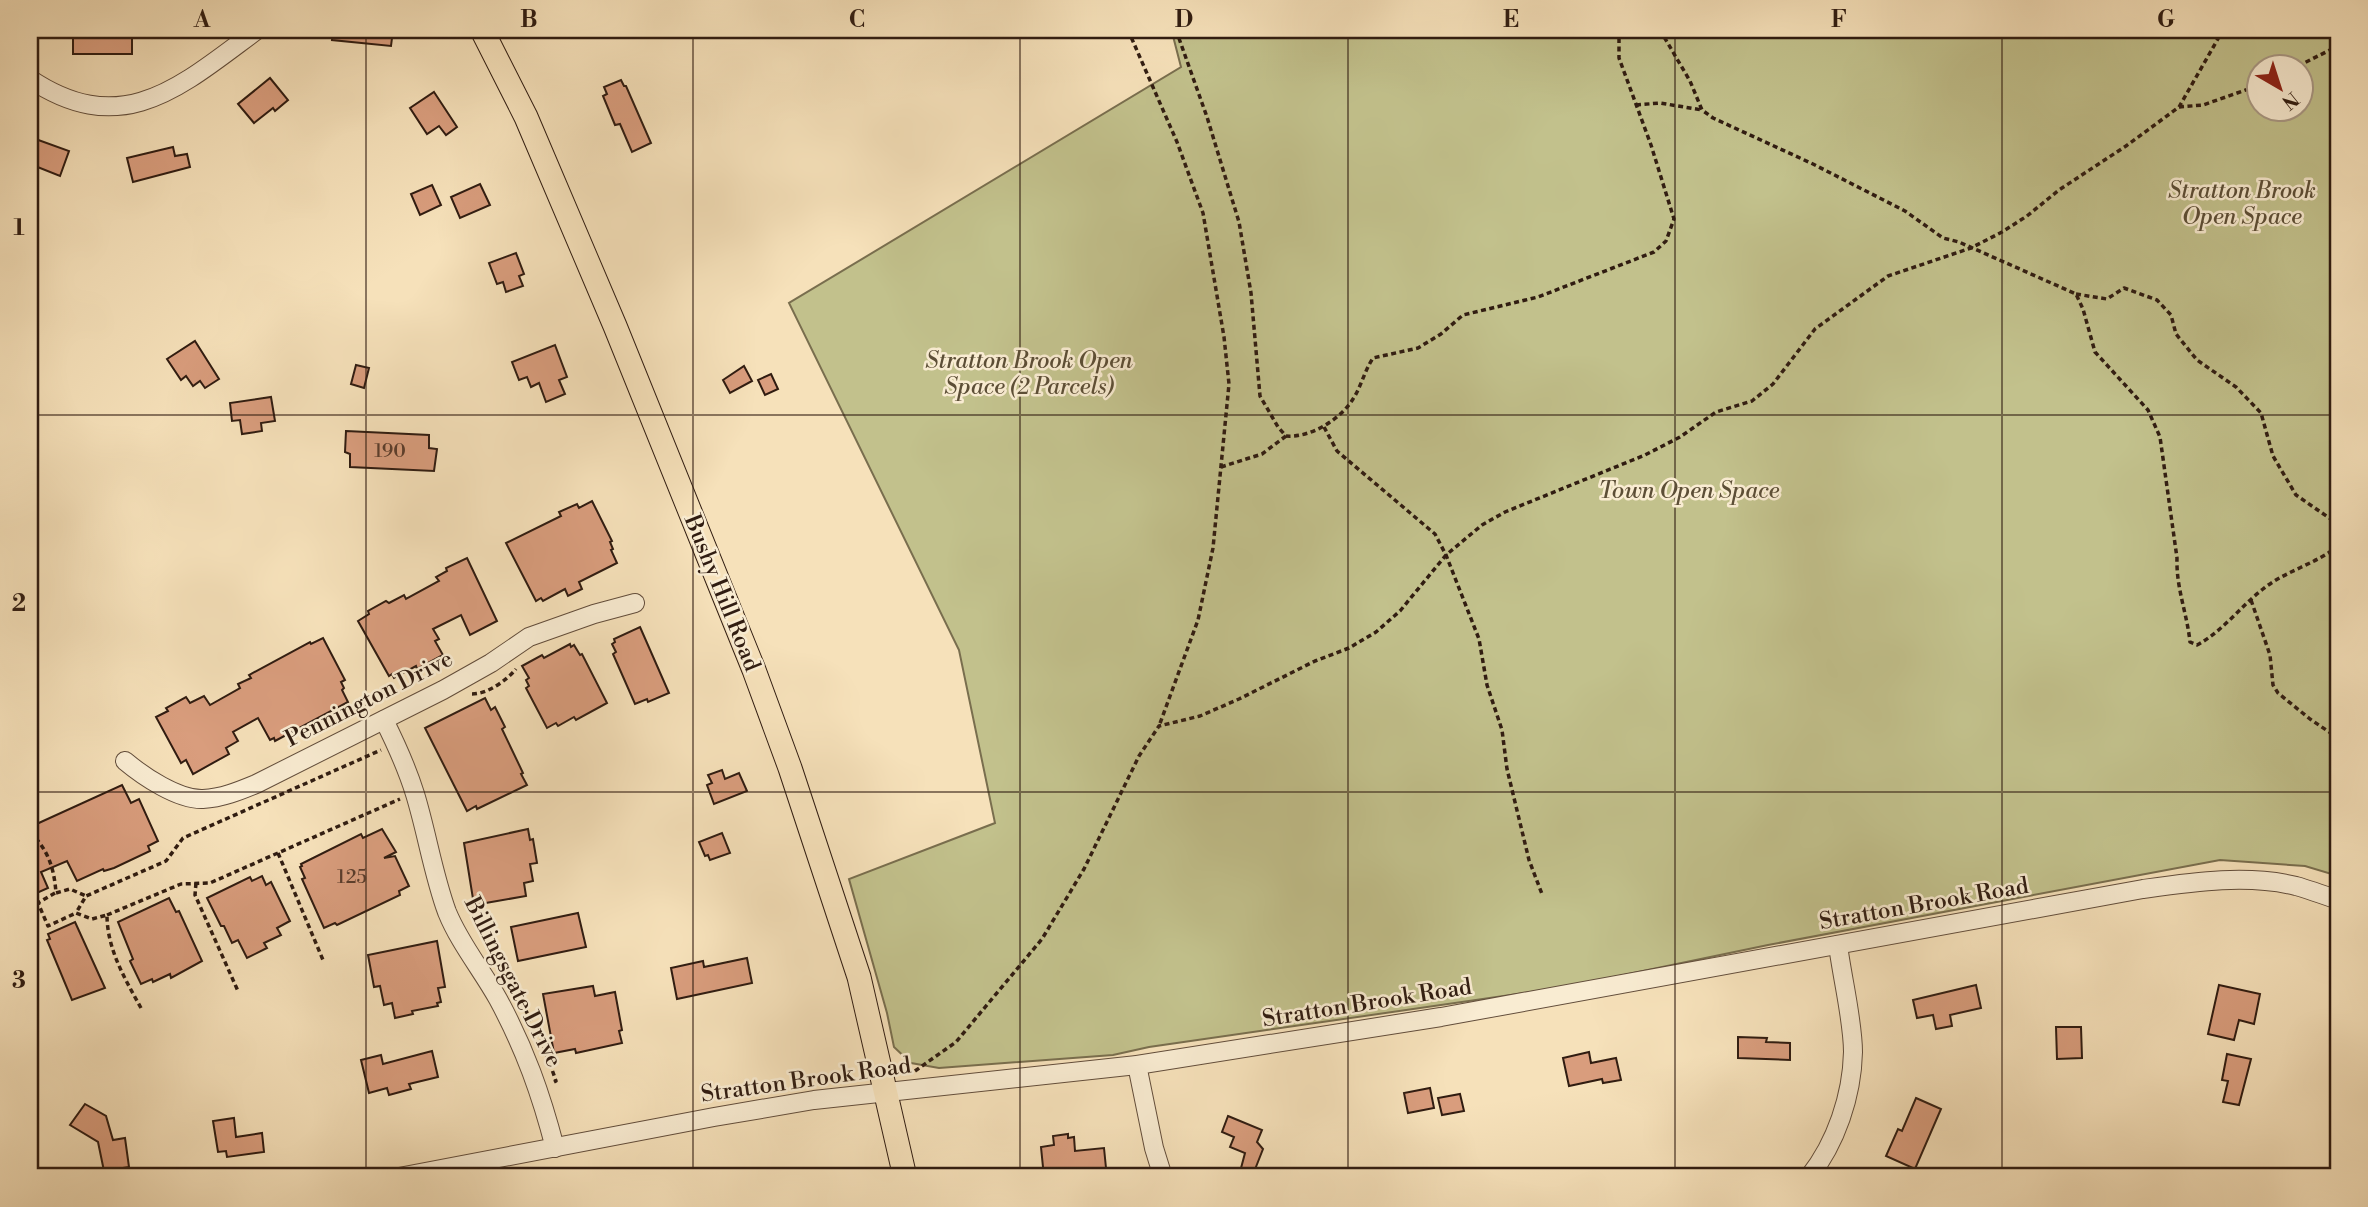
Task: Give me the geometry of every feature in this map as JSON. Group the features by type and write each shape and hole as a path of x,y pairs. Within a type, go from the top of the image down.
{"main road":[{"name":"Bushy Hill Road","path":"482,30 526,117 558,189 754,670 790,768 859,977 905,1177"}],"street":[{"path":"30,79 51,93 78,103 104,107 128,106 152,99 191,78 257,30"},
{"name":"Pennington Drive","path":"125,761 168,789 200,799 226,795 256,784 384,720 491,663 529,637 635,603"},
{"name":"Billingsgate Drive","path":"384,720 396,743 414,792 434,871 448,913 461,941 497,998 539,1088 555,1148"},
{"name":"Stratton Brook Road","path":"399,1177 714,1117 814,1101 1137,1065 1441,1017 2143,889 2193,882 2242,880 2294,886 2338,900"},
{"path":"1809,1177 1836,1132 1851,1082 1853,1049 1838,945"},
{"path":"1137,1065 1153,1148 1163,1177"}],"path":[{"path":"885,1093 956,1042 1042,939 1084,869 1139,756 1159,726 1198,620 1213,548 1230,384 1203,213 1177,142 1128,30"},
{"path":"1176,30 1207,117 1238,222 1251,293 1260,396 1286,436"},
{"path":"1221,467 1262,454 1286,436 1298,437 1324,426 1353,399 1363,373 1373,358 1418,348 1441,334 1463,315 1538,297 1654,252 1666,240 1674,219 1651,145 1619,58 1619,30"},
{"path":"1660,30 1690,81 1702,110"},
{"path":"1159,726 1200,716 1315,661 1349,648 1376,632 1400,611 1446,555 1472,533 1505,512 1645,455 1680,437 1716,412 1752,401 1773,384 1815,329 1888,276 1971,248 2028,216 2059,190 2179,107 2223,30"},
{"path":"2316,57 2338,46"},
{"path":"2179,107 2203,105 2246,90"},
{"path":"1636,105 1660,103 1702,110 1713,118 1766,141 1905,211 1943,238 1959,242 2076,294 2107,299 2124,288 2157,300 2171,315 2176,334 2197,360 2236,387 2261,413 2273,456 2296,495 2338,524"},
{"path":"2076,294 2095,352 2148,410 2160,437 2177,558 2176,573 2190,642 2197,645 2203,642 2221,629 2264,587 2338,545"},
{"path":"1324,426 1337,451 1435,534 1446,555 1479,639 1487,685 1502,730 1507,768 1529,860 1542,894"},
{"path":"2251,600 2270,655 2273,685 2310,719 2338,738"},
{"path":"468,694 479,694 509,678 520,663"},
{"path":"86,896 70,890 56,892 38,902 48,926 76,913 86,896 166,861 183,838 396,743"},
{"path":"76,913 92,919 181,884 210,883 414,792"},
{"path":"2338,814 2338,824"},
{"path":"30,832 40,843 55,871 56,892"},
{"path":"278,853 323,960"},
{"path":"196,883 195,895 238,991"},
{"path":"107,915 107,933 123,975 141,1008"},
{"path":"514,989 542,1041 556,1081 539,1088"}],"green space":[{"name":"Town Open Space","path":"1169,30 2338,30 2338,876 2305,866 2220,860 1768,945 1566,987 1149,1047 1113,1055 939,1068 911,1063 894,1047 849,879 995,823 959,650 789,303 1181,67"}],"building":[{"path":"73,30 132,30 132,54 73,54"},
{"path":"333,30 393,30 391,46 332,40"},
{"path":"270,78 288,100 254,123 238,104"},
{"path":"621,80 651,143 632,152 620,124 615,125 603,96 607,94 604,87"},
{"path":"434,92 457,127 446,135 439,126 427,134 410,108"},
{"path":"30,137 69,151 60,176 30,164"},
{"path":"173,147 175,156 187,154 190,167 133,182 127,158"},
{"path":"480,184 490,205 460,218 451,197"},
{"path":"432,185 441,205 420,215 411,194"},
{"path":"516,253 524,274 519,276 523,286 506,292 503,282 497,284 489,263"},
{"path":"195,341 219,379 205,388 200,381 193,386 186,376 181,380 167,359"},
{"path":"555,345 567,377 559,380 565,394 546,402 539,383 531,387 527,377 519,380 512,362"},
{"path":"356,365 369,368 364,388 351,384"},
{"path":"744,366 752,381 730,393 723,380"},
{"path":"771,374 778,389 765,395 758,380"},
{"path":"271,397 275,421 261,423 262,431 242,434 240,420 232,421 230,403"},
{"path":"346,431 429,435 429,448 437,449 434,471 350,467 350,454 345,452"},
{"path":"592,501 612,541 611,550 617,563 579,582 582,589 568,596 565,589 543,601 541,598 536,601 506,543 561,516 559,512 577,504 579,508"},
{"path":"467,558 497,621 470,635 461,615 433,629 439,639 435,641 443,655 394,678 392,674 389,676 358,621 369,614 368,611 386,601 389,603 404,595 406,599 439,581 436,577 447,571 446,568"},
{"path":"640,627 669,693 635,704 613,654 616,652 612,644 614,639"},
{"path":"323,638 345,680 341,682 344,688 342,690 348,702 275,741 274,738 270,740 258,718 233,732 238,741 226,748 229,754 193,774 186,760 181,763 156,717 168,711 166,708 186,697 190,703 204,696 210,705 240,688 238,684 251,678 249,675 310,642 311,644"},
{"path":"570,644 582,654 607,703 576,720 574,717 558,726 556,723 547,728 526,688 529,686 526,680 529,678 522,666"},
{"path":"485,698 491,710 495,707 505,727 502,729 527,785 477,809 476,806 467,811 425,728"},
{"path":"722,770 725,779 739,773 747,791 714,804 707,785 712,783 708,775"},
{"path":"122,785 131,803 139,799 158,841 148,846 150,851 77,881 67,861 41,872 48,888 30,896 30,827"},
{"path":"382,829 396,852 384,858 395,856 409,886 399,891 400,895 337,925 335,923 324,928 302,879 305,878 301,864 361,834 363,838"},
{"path":"528,829 530,840 533,839 537,863 530,864 533,881 524,883 526,896 474,905 464,843"},
{"path":"722,833 730,853 710,860 708,855 705,856 699,842"},
{"path":"262,876 266,885 271,882 290,921 277,928 281,935 264,943 267,948 247,958 238,940 232,943 207,898 250,877 252,881"},
{"path":"169,898 176,912 179,911 202,961 171,978 170,974 141,984 130,961 133,959 118,922"},
{"path":"578,913 586,947 518,961 511,927"},
{"path":"75,922 105,988 72,1000 47,940 50,939 48,934"},
{"path":"437,941 445,987 438,988 441,1002 437,1003 438,1006 412,1011 413,1014 395,1018 392,1003 384,1005 380,986 374,987 368,955"},
{"path":"747,958 752,983 677,999 671,968 703,961 704,967"},
{"path":"1976,985 1981,1008 1950,1015 1952,1026 1936,1029 1933,1015 1917,1018 1913,1000"},
{"path":"2219,985 2260,994 2254,1024 2239,1020 2234,1040 2208,1034"},
{"path":"593,986 595,996 615,992 622,1043 576,1053 575,1049 554,1053 543,994"},
{"path":"2056,1027 2081,1027 2082,1058 2057,1059"},
{"path":"1738,1037 1767,1038 1766,1042 1790,1043 1790,1060 1738,1058"},
{"path":"432,1051 438,1077 409,1084 411,1089 389,1095 387,1088 369,1093 361,1060 381,1055 383,1064"},
{"path":"1589,1052 1591,1063 1616,1058 1621,1080 1603,1083 1602,1079 1569,1086 1563,1058"},
{"path":"2227,1054 2251,1059 2239,1105 2223,1102 2228,1081 2222,1080"},
{"path":"1430,1088 1434,1108 1408,1113 1404,1093"},
{"path":"1460,1094 1464,1111 1442,1115 1438,1098"},
{"path":"1916,1098 1941,1109 1915,1169 1886,1156 1898,1129 1902,1131"},
{"path":"85,1104 106,1116 113,1140 125,1138 129,1167 104,1171 98,1142 70,1125"},
{"path":"1228,1116 1262,1130 1257,1142 1263,1149 1252,1177 1240,1172 1245,1153 1230,1147 1234,1137 1222,1132"},
{"path":"234,1118 236,1137 262,1133 264,1152 227,1157 226,1151 218,1152 213,1121"},
{"path":"1068,1134 1068,1138 1074,1137 1075,1151 1104,1148 1106,1168 1085,1170 1086,1177 1044,1177 1041,1147 1054,1145 1053,1136"}],"park label":[{"name":"Stratton Brook Open Space","path":"2242,204"},
{"name":"Stratton Brook Open Space (2 Parcels)","path":"1029,374"}]}
